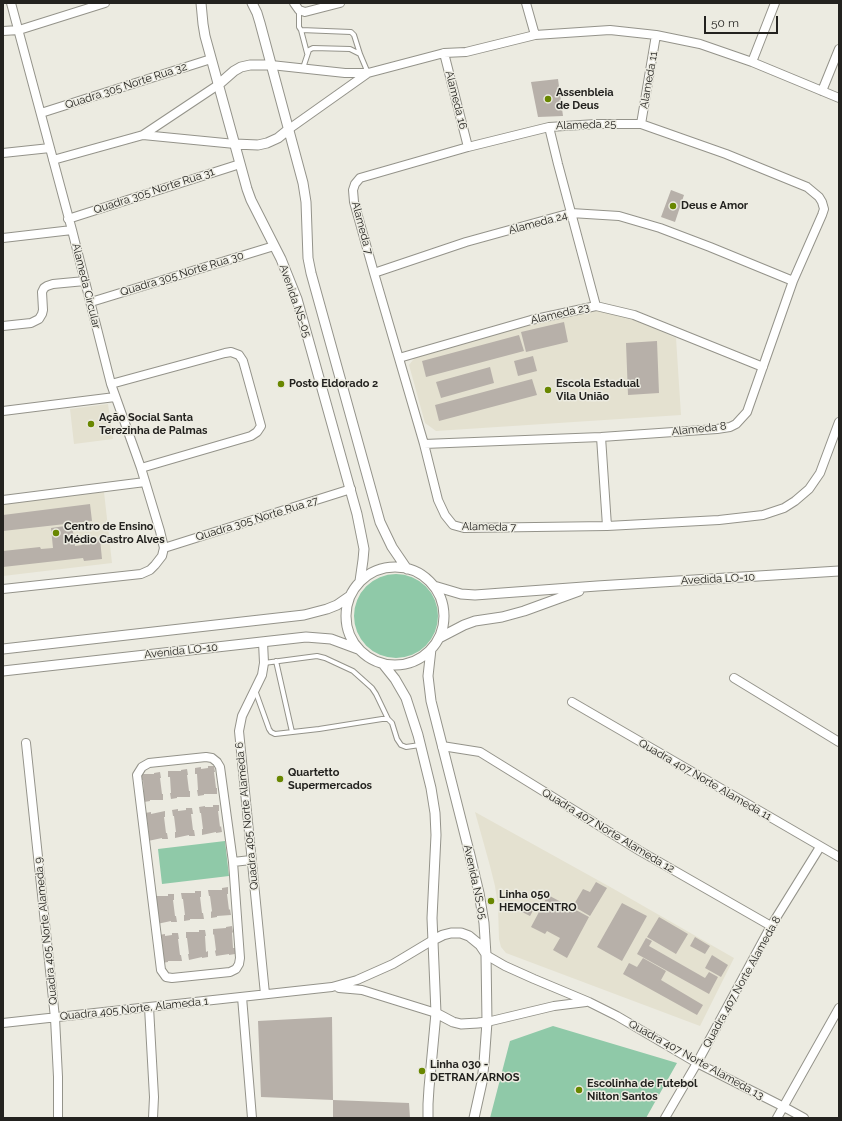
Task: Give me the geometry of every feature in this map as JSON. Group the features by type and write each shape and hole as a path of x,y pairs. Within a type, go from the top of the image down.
{"street":[{"name":"Alameda Circular","path":"11,3 72,230 111,384 141,468 164,548"},
{"path":"3,31 19,30 105,3"},
{"name":"Avenida NS-05","path":"201,3 204,31 247,189 285,269 299,305 360,522 364,549 360,581"},
{"name":"Avenida NS-05","path":"252,3 257,13 303,183 306,202 308,252 311,274 380,522 392,547 407,569"},
{"path":"296,6 305,12 308,12 340,3"},
{"path":"526,3 535,35"},
{"path":"752,62 775,3"},
{"path":"53,160 143,135 218,85 242,66 254,64 349,73 368,73 444,53 466,52 535,35 610,30 700,44 752,62 839,98"},
{"name":"Alameda 11","path":"641,124 656,36"},
{"path":"822,91 839,49"},
{"name":"Alameda 16","path":"444,53 468,147"},
{"name":"Quadra 305 Norte Rua 32","path":"41,113 211,59"},
{"path":"143,135 235,144 258,145 267,143 278,138 368,73"},
{"name":"Alameda 25","path":"360,178 468,147 549,127 596,124 641,124 726,154 807,188"},
{"path":"549,127 596,306"},
{"path":"3,153 50,148"},
{"name":"Quadra 305 Norte Rua 31","path":"68,219 240,164"},
{"name":"Alameda 7","path":"360,178 355,184 353,195 424,444 438,500 445,515 453,525 464,528 606,526 719,520 763,515 784,508 809,489 820,473 839,422"},
{"name":"Alameda 8","path":"424,444 601,437 717,429 730,427 736,424 747,412 793,281 824,209 819,197 807,188"},
{"name":"Alameda 24","path":"374,273 466,242 571,213 618,216 660,228 793,281"},
{"path":"3,238 72,230"},
{"name":"Quadra 305 Norte Rua 30","path":"90,302 274,246"},
{"path":"3,326 31,323 40,319 43,310 42,292 47,286 85,281"},
{"name":"Alameda 23","path":"399,358 531,320 596,306 634,315 762,367"},
{"path":"111,384 225,353 232,352 239,355 243,361 261,426 258,432 251,436 141,468"},
{"path":"3,411 115,397"},
{"path":"601,437 606,526"},
{"path":"3,500 145,482"},
{"name":"Quadra 305 Norte Rua 27","path":"164,548 351,490"},
{"path":"3,589 142,574 150,570 155,565 162,556 164,548"},
{"name":"Avenida NS-05","path":"395,567 407,569 422,575 434,586 442,600 444,622 439,638 431,650 424,656 411,662 397,665 383,664 370,658 358,649 350,636 346,621 347,606 354,589 360,581 368,575 379,570 395,567"},
{"name":"Avedida LO-10","path":"434,586 471,595 839,572"},
{"name":"Avedida LO-10","path":"439,638 469,623 514,614 575,592 597,586"},
{"name":"Avenida LO-10","path":"3,649 304,615 327,609 350,596"},
{"name":"Avenida LO-10","path":"3,671 306,637 338,641 358,649"},
{"name":"Quadra 405 Norte Alameda 6","path":"263,642 264,663 262,675 242,716 239,731 265,994"},
{"name":"Avenida NS-05","path":"431,650 428,668 429,693 479,893 484,923 487,1022 483,1069 474,1118"},
{"name":"Avenida NS-05","path":"383,664 396,679 404,692 414,723 431,788 435,813 436,835 432,918 436,1013 428,1118"},
{"path":"734,678 839,742"},
{"name":"Quadra 407 Norte Alameda 11","path":"572,702 839,858"},
{"name":"Quadra 405 Norte Alameda 9","path":"26,744 54,1018 58,1077 58,1118"},
{"name":"Quadra 407 Norte Alameda 12","path":"442,746 480,752 640,851 771,926"},
{"path":"206,757 212,758 217,762 220,768 233,862 240,958 239,964 236,969 230,972 172,978 166,977 160,970 143,834 137,775 142,767 150,763 206,757"},
{"name":"Quadra 407 Norte Alameda 8","path":"665,1118 697,1063 771,926 820,847"},
{"path":"233,862 251,860"},
{"path":"332,987 357,980 447,934 460,932 469,936 480,945 486,955"},
{"name":"Quadra 407 Norte Alameda 13","path":"486,955 528,977 589,1002 617,1016 697,1063 804,1118"},
{"path":"332,987 362,990 436,1013 453,1022 461,1024 487,1022 563,1004 589,1002"},
{"name":"Quadra 405 Norte, Alameda 1","path":"3,1024 332,987"},
{"path":"242,997 252,1118"},
{"path":"149,1007 154,1097 153,1118"},
{"path":"778,1118 839,1008"}],"lane":[{"path":"296,6 299,27 307,54"},
{"path":"301,30 351,32 354,35 368,73"},
{"path":"303,68 309,50 313,48 350,49 360,54"},
{"path":"264,663 317,656 325,658 353,671 372,688 376,694 388,719 392,723 397,739 401,745 406,747 420,746"},
{"path":"276,661 292,732"},
{"path":"255,690 271,732 275,734 388,719"}],"shaded area":[{"name":"Escola Estadual Vila União","path":"596,310 633,319 676,338 681,415 436,431 425,423 409,365 416,356 530,324"},
{"name":"Ação Social Santa Terezinha de Palmas","path":"108,404 113,439 74,444 70,409"},
{"name":"Centro de Ensino Médio Castro Alves","path":"104,492 112,563 3,576 3,504"},
{"path":"475,812 734,958 700,1026 506,953 501,947 499,939 498,906 495,886"}],"green space":[{"path":"396,574 404,575 419,581 431,593 437,608 437,624 431,639 419,651 404,657 396,658 388,657 373,651 361,639 355,624 354,616 355,608 361,593 373,581 388,575"},
{"path":"225,841 229,876 162,884 158,849"},
{"name":"Escolinha de Futebol Nilton Santos","path":"553,1026 677,1063 646,1118 490,1118 510,1041"}],"building":[{"name":"Assenbleia de Deus","path":"558,79 563,116 538,117 531,82"},
{"name":"Deus e Amor","path":"671,190 684,195 675,222 661,217"},
{"path":"564,322 568,342 526,352 521,332"},
{"path":"519,335 524,351 426,377 422,361"},
{"path":"657,341 659,393 628,395 626,343"},
{"path":"533,356 537,371 518,376 514,361"},
{"path":"490,367 494,383 441,398 436,382"},
{"path":"532,379 537,395 439,421 435,405"},
{"path":"90,504 92,521 3,531 3,515"},
{"path":"72,525 75,546 82,545 81,541 100,539 102,559 84,561 83,558 3,567 3,551 40,547 41,549 53,548 51,528"},
{"path":"208,766 214,766 217,794 204,794 198,796 197,774 195,774 195,768 208,768"},
{"path":"187,769 190,797 177,797 171,799 170,777 168,777 168,771 181,771"},
{"path":"160,772 163,800 150,800 144,802 143,780 141,780 141,774 154,774"},
{"path":"213,805 219,805 218,811 222,832 202,835 203,829 199,807 213,807"},
{"path":"186,808 192,808 193,814 191,814 195,836 189,835 175,838 176,832 172,810 186,810"},
{"path":"165,811 164,817 168,839 162,838 148,841 149,835 145,813 151,812 151,814"},
{"path":"596,882 607,888 590,916 573,906 583,889 590,892"},
{"path":"228,887 227,894 231,915 211,918 212,911 208,890 222,890 222,888"},
{"path":"195,891 201,891 200,897 204,919 190,919 184,921 185,915 181,893 195,893"},
{"path":"168,894 174,894 173,900 177,922 171,921 157,924 154,896 168,896"},
{"path":"548,895 589,917 567,958 553,950 560,938 547,931 545,934 531,927"},
{"path":"527,903 535,907 530,916 522,912"},
{"path":"622,903 647,916 622,961 597,947"},
{"path":"659,917 688,934 676,954 647,937"},
{"path":"232,926 233,948 235,948 235,954 216,956 213,929"},
{"path":"199,930 205,930 206,952 208,951 208,957 189,960 186,932 199,932"},
{"path":"172,933 178,933 182,961 168,961 162,963 159,935 172,935"},
{"path":"695,937 710,946 705,954 690,946"},
{"path":"646,938 652,941 649,946 705,978 709,972 718,977 709,994 637,954"},
{"path":"712,955 728,965 721,977 705,968"},
{"path":"643,958 666,971 661,980 703,1005 697,1015 623,974 629,963 637,967"},
{"path":"332,1017 333,1100 261,1097 258,1021"},
{"path":"333,1100 409,1103 410,1118 333,1118"}],"place":[{"name":"Assenbleia de Deus","path":"548,99"},
{"name":"Deus e Amor","path":"673,206"},
{"name":"Posto Eldorado 2","path":"281,384"},
{"name":"Escola Estadual Vila União","path":"548,390"},
{"name":"Ação Social Santa Terezinha de Palmas","path":"91,424"},
{"name":"Centro de Ensino Médio Castro Alves","path":"56,533"},
{"name":"Quartetto Supermercados","path":"280,779"},
{"name":"Linha 050 HEMOCENTRO","path":"491,901"},
{"name":"Linha 030 - DETRAN/ARNOS","path":"422,1071"},
{"name":"Escolinha de Futebol Nilton Santos","path":"579,1090"}]}
